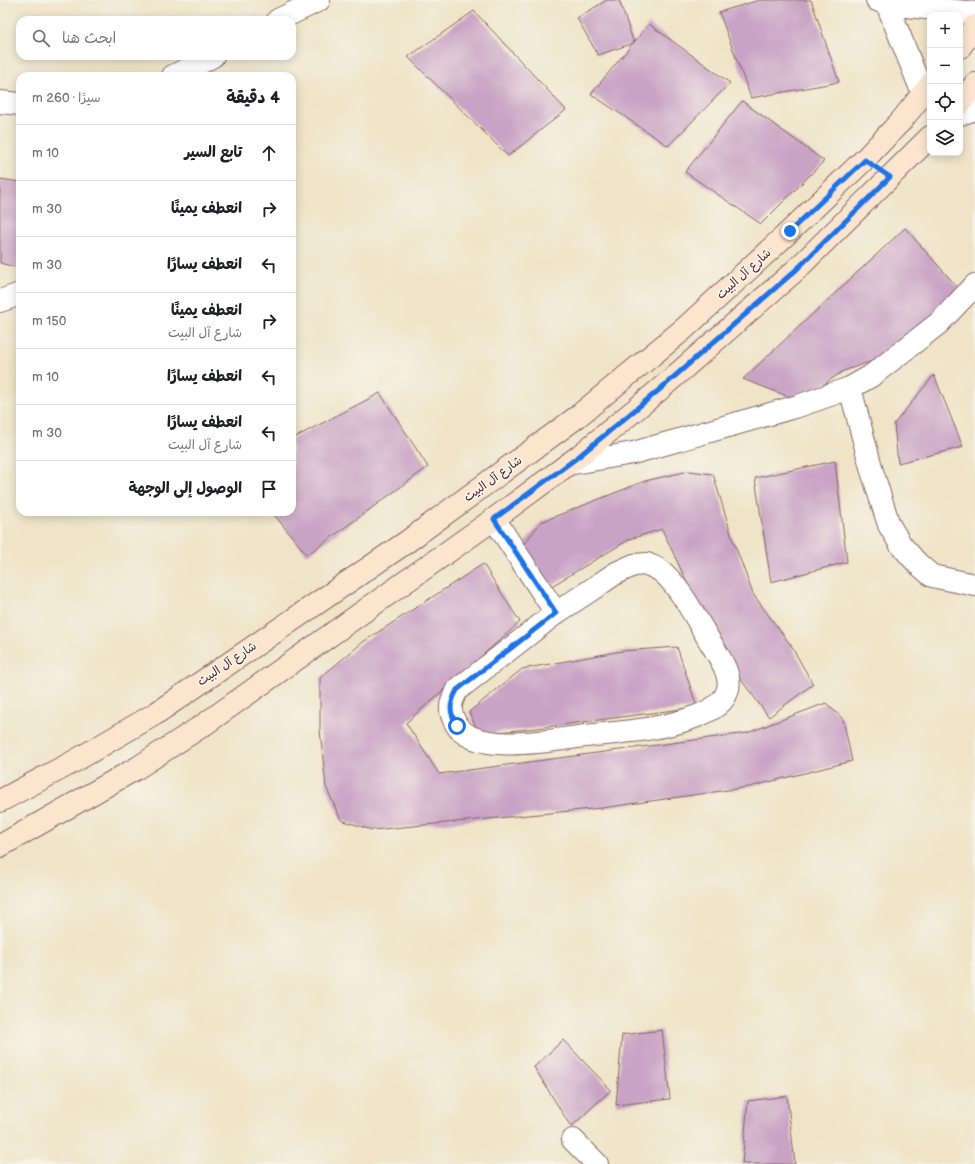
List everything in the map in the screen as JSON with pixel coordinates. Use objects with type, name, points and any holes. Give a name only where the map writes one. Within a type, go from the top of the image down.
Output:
[{"type":"street","points":[[286,16],[319,0]]},
{"type":"street","points":[[882,2],[975,13]]},
{"type":"street","points":[[882,2],[927,90]]},
{"type":"street","points":[[963,43],[975,26]]},
{"type":"street","points":[[181,72],[206,60]]},
{"type":"street","points":[[963,100],[975,84]]},
{"type":"street","name":"شارع آل البيت","points":[[0,801],[73,762],[155,714],[408,541],[577,417],[685,328],[790,231],[865,160],[901,122],[927,90]]},
{"type":"street","points":[[0,102],[16,104]]},
{"type":"street","points":[[963,113],[975,109]]},
{"type":"street","points":[[0,846],[137,768],[205,724],[494,519],[568,464],[659,390],[797,269],[927,140]]},
{"type":"street","points":[[865,160],[890,177]]},
{"type":"street","points":[[568,464],[633,453],[798,406],[850,388],[871,376],[940,323],[975,285]]},
{"type":"street","points":[[0,301],[16,295]]},
{"type":"street","points":[[850,388],[872,471],[889,525],[901,545],[932,576],[975,585]]},
{"type":"street","points":[[494,519],[556,613]]},
{"type":"street","points":[[647,564],[660,571],[676,588],[701,626],[725,668],[729,686],[727,694],[710,710],[697,716],[655,728],[520,744],[486,742],[468,736],[457,726],[451,715],[451,702],[457,690],[556,613],[616,573],[634,565],[647,564]]},
{"type":"street","points":[[573,1140],[597,1164]]},
{"type":"building","points":[[607,0],[619,0],[634,43],[598,55],[577,18]]},
{"type":"building","points":[[760,0],[811,0],[839,82],[751,98],[719,12]]},
{"type":"building","points":[[474,11],[566,110],[508,156],[408,57]]},
{"type":"building","points":[[649,24],[730,83],[668,146],[591,94]]},
{"type":"building","points":[[742,101],[824,161],[761,224],[685,172]]},
{"type":"building","points":[[0,179],[16,181],[16,266],[0,263]]},
{"type":"building","points":[[905,228],[959,289],[917,332],[887,356],[843,371],[800,401],[743,379]]},
{"type":"building","points":[[934,375],[963,447],[898,463],[894,424]]},
{"type":"building","points":[[380,393],[428,467],[307,555],[275,516],[296,516],[296,437]]},
{"type":"building","points":[[835,461],[847,562],[771,582],[755,478]]},
{"type":"building","points":[[689,471],[713,474],[733,540],[753,594],[790,644],[813,684],[769,717],[739,677],[698,606],[662,529],[630,539],[550,587],[520,549],[541,522],[645,481]]},
{"type":"building","points":[[483,564],[520,622],[406,723],[439,774],[747,733],[826,703],[843,719],[852,761],[749,787],[602,808],[372,830],[341,820],[326,787],[320,730],[320,678],[363,642]]},
{"type":"building","points":[[677,647],[697,707],[538,728],[479,734],[469,712],[522,669],[622,651]]},
{"type":"building","points":[[662,1030],[670,1099],[616,1105],[622,1035]]},
{"type":"building","points":[[563,1040],[611,1090],[571,1127],[534,1067]]},
{"type":"building","points":[[787,1096],[795,1164],[742,1164],[748,1101]]},
{"type":"route","points":[[457,726],[451,715],[451,702],[457,690],[556,613],[494,519],[578,457],[659,390],[797,269],[890,177],[865,160],[790,231]]}]
